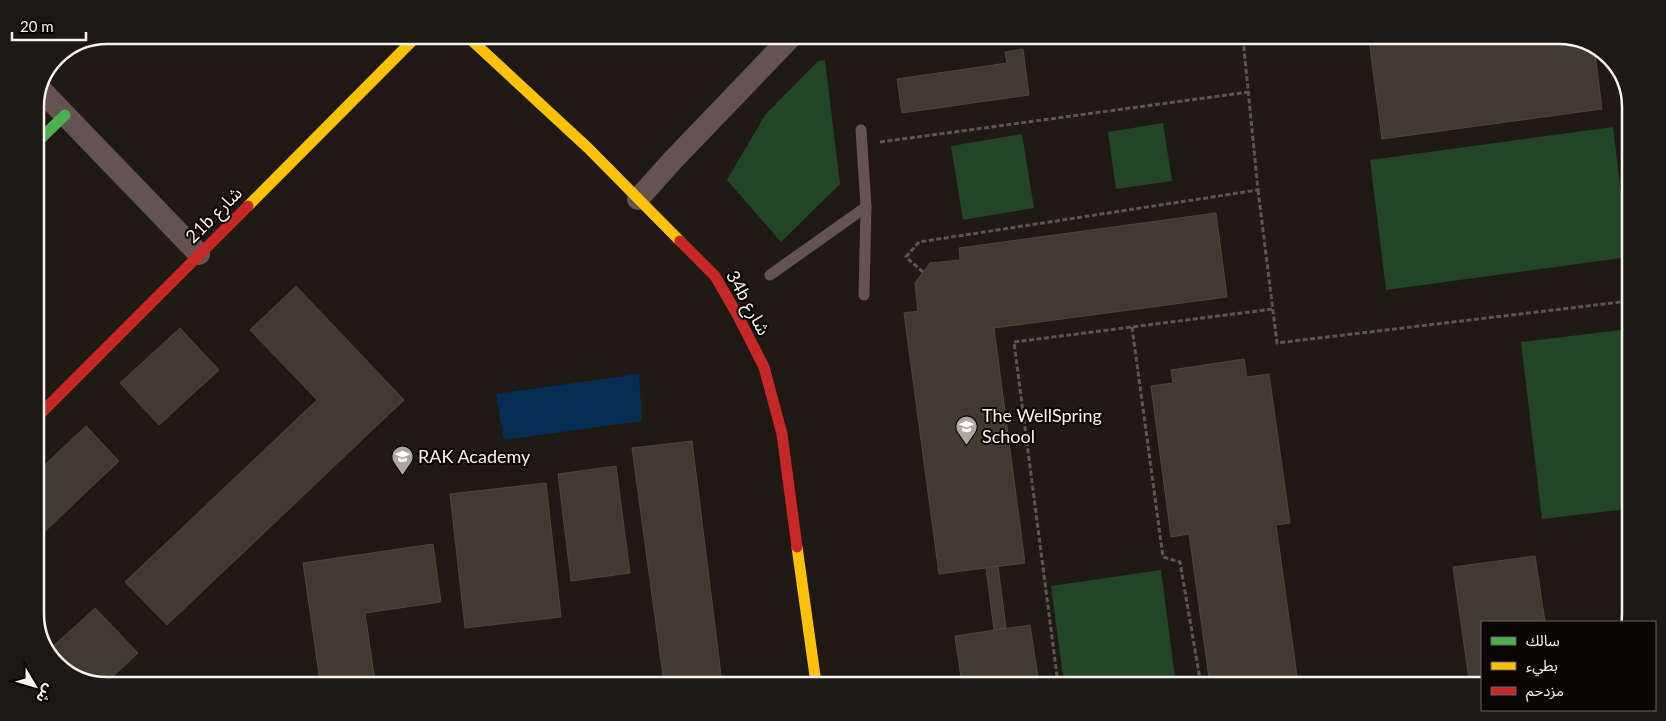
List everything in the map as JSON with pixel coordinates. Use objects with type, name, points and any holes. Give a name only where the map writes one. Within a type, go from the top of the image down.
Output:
[{"type":"street","name":"21b شارع","points":[[44,410],[409,44]]},
{"type":"street","name":"34b شارع","points":[[476,44],[588,148],[715,276],[738,316],[764,367],[782,434],[815,677]]},
{"type":"street","points":[[638,199],[785,44]]},
{"type":"street","points":[[45,94],[200,254]]},
{"type":"street","points":[[44,135],[65,114]]},
{"type":"lane","points":[[861,130],[866,206],[864,295]]},
{"type":"lane","points":[[770,275],[866,206]]},
{"type":"path","points":[[1244,44],[1258,190],[1277,344],[1622,302]]},
{"type":"path","points":[[862,145],[1249,92]]},
{"type":"path","points":[[923,272],[906,257],[919,242],[1258,190]]},
{"type":"path","points":[[1057,677],[1014,342],[1273,309]]},
{"type":"path","points":[[1132,327],[1163,557],[1180,562],[1199,677]]},
{"type":"green space","points":[[825,60],[840,184],[781,242],[727,180],[765,115],[818,61]]},
{"type":"green space","points":[[1163,123],[1172,181],[1116,189],[1108,132]]},
{"type":"green space","points":[[1613,127],[1622,200],[1622,258],[1386,290],[1370,160]]},
{"type":"green space","points":[[1022,134],[1034,208],[963,220],[951,146]]},
{"type":"green space","points":[[1622,330],[1622,510],[1542,519],[1521,342]]},
{"type":"green space","points":[[1161,570],[1175,677],[1063,677],[1051,586]]},
{"type":"water","points":[[639,374],[642,421],[504,440],[496,394]]},
{"type":"building","points":[[1370,44],[1559,44],[1571,45],[1591,52],[1595,56],[1602,109],[1382,139]]},
{"type":"building","points":[[1023,49],[1029,95],[902,113],[897,79],[1007,63],[1005,52]]},
{"type":"building","name":"The WellSpring School","points":[[1216,213],[1227,297],[994,328],[1025,563],[939,574],[904,313],[918,311],[915,283],[930,263],[960,260],[959,248]]},
{"type":"building","points":[[296,286],[404,400],[167,625],[125,582],[317,400],[250,330]]},
{"type":"building","points":[[180,328],[219,370],[159,425],[120,383]]},
{"type":"building","points":[[1244,359],[1247,377],[1269,374],[1290,523],[1276,525],[1297,677],[1209,677],[1189,534],[1171,537],[1151,386],[1173,383],[1171,370]]},
{"type":"building","points":[[86,426],[119,461],[44,532],[44,466]]},
{"type":"building","points":[[692,441],[721,677],[663,677],[632,448]]},
{"type":"building","points":[[616,466],[630,573],[571,581],[558,474]]},
{"type":"building","points":[[546,483],[561,617],[465,628],[450,494]]},
{"type":"building","points":[[433,544],[441,602],[365,613],[374,677],[319,677],[303,563]]},
{"type":"building","points":[[1535,556],[1545,621],[1481,621],[1481,677],[1469,677],[1453,567]]},
{"type":"building","points":[[998,566],[1006,628],[994,630],[986,568]]},
{"type":"building","points":[[95,608],[138,653],[112,677],[107,677],[95,676],[75,669],[62,659],[53,646]]},
{"type":"building","points":[[1030,625],[1038,677],[961,677],[955,636]]},
{"type":"traffic: fast","points":[[44,135],[65,115]]},
{"type":"traffic: slow","points":[[248,206],[409,44]]},
{"type":"traffic: slow","points":[[476,44],[588,148],[680,241]]},
{"type":"traffic: slow","points":[[797,547],[815,677]]},
{"type":"traffic: jam","points":[[44,410],[248,206]]},
{"type":"traffic: jam","points":[[680,241],[715,276],[764,367],[782,434],[797,547]]},
{"type":"place","name":"The WellSpring School","points":[[966,445]]},
{"type":"place","name":"RAK Academy","points":[[402,476]]}]
